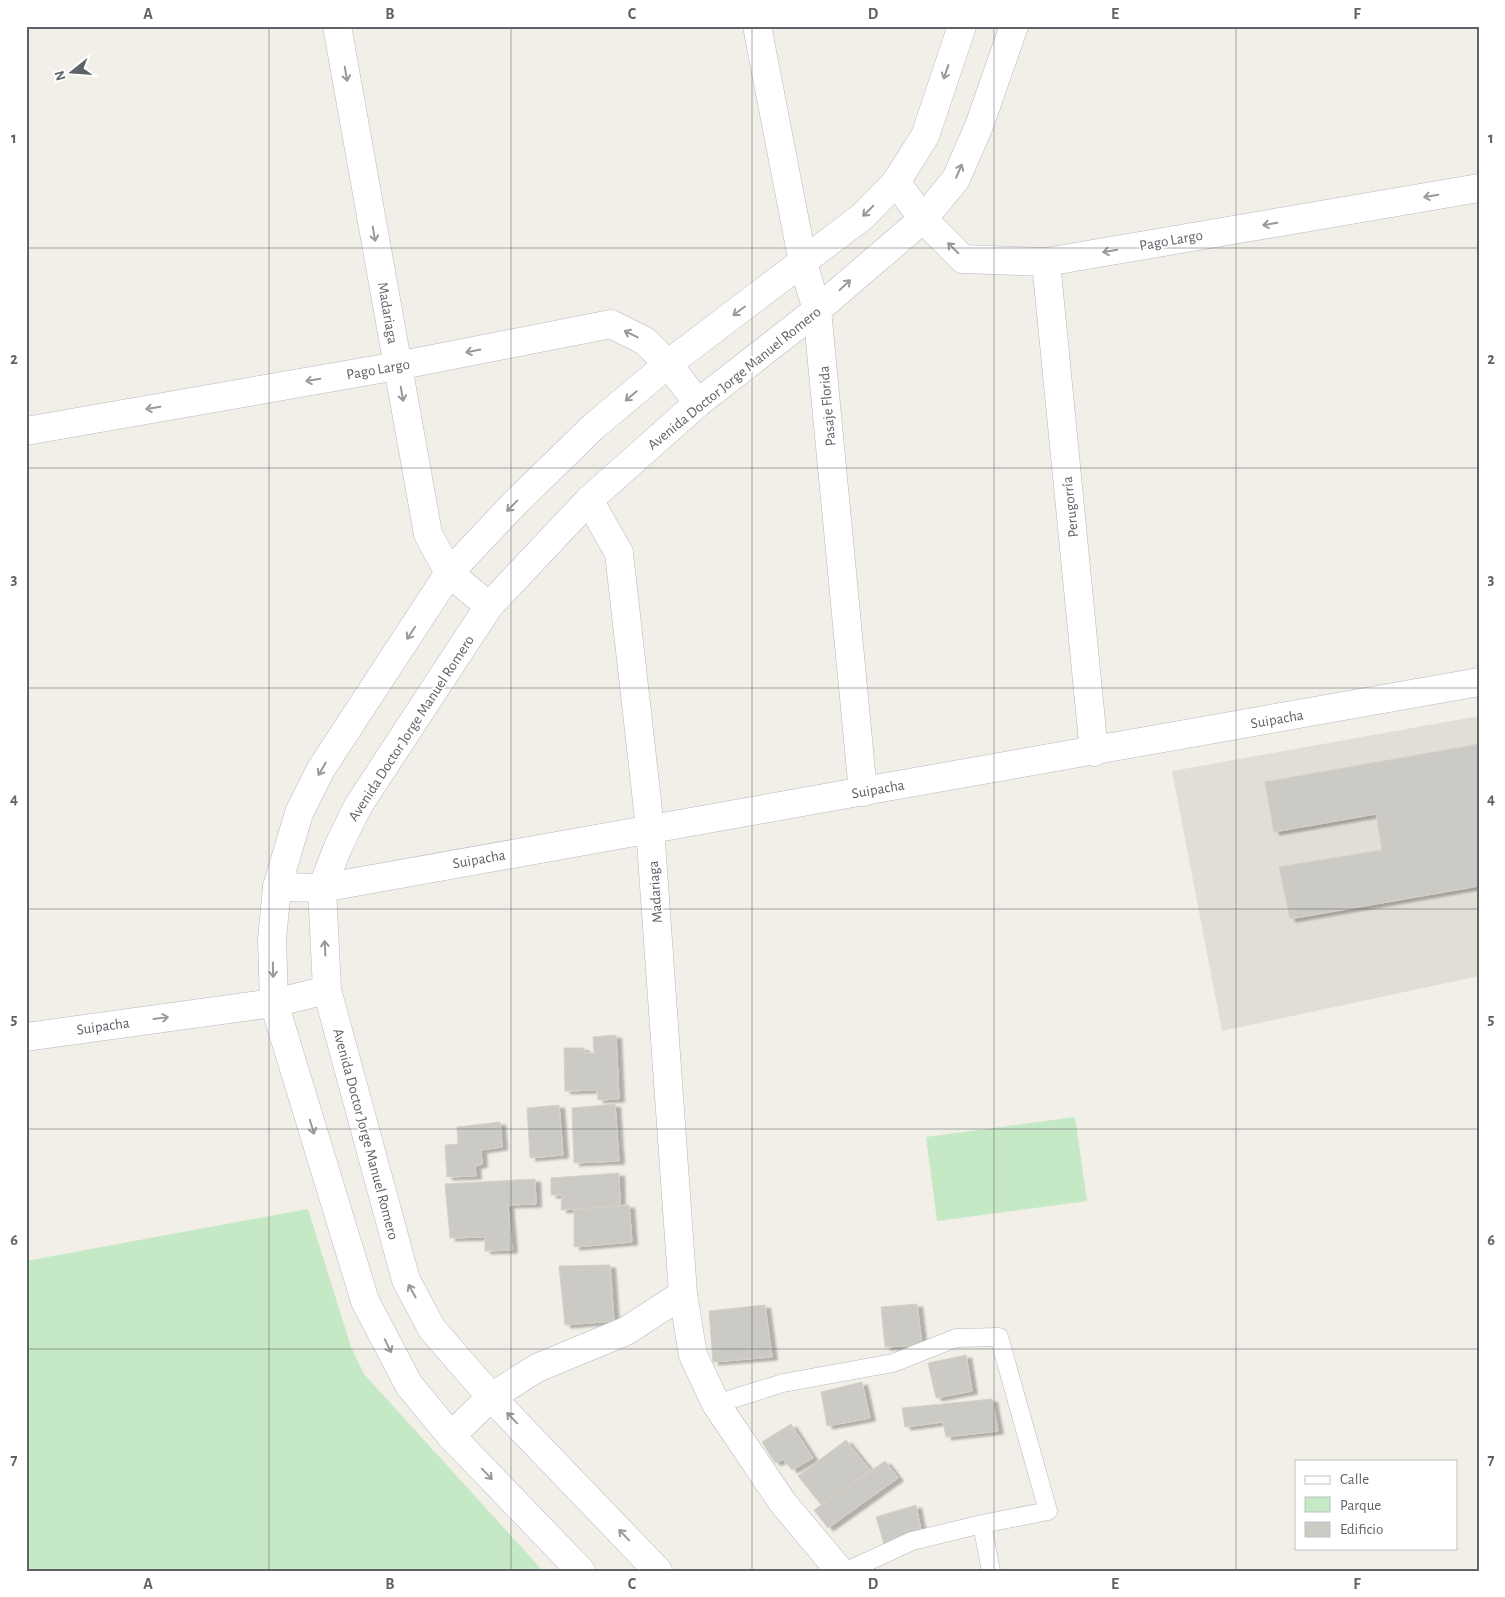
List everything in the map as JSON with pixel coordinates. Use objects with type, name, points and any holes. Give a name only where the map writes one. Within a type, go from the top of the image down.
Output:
[{"type":"street","name":"Madariaga","points":[[338,26],[428,534],[449,574],[489,606]]},
{"type":"street","name":"Pasaje Florida","points":[[757,26],[802,263],[818,310],[863,792]]},
{"type":"street","points":[[581,1571],[451,1436],[409,1384],[365,1301],[274,1003],[272,939],[277,887],[299,813],[321,769],[449,574],[513,505],[593,427],[668,364],[863,216],[896,182],[925,136],[962,26]]},
{"type":"street","name":"Avenida Doctor Jorge Manuel Romero","points":[[658,1571],[491,1397],[432,1329],[406,1280],[327,990],[322,888],[338,847],[358,806],[489,606],[589,500],[698,403],[818,310],[923,219],[956,179],[979,126],[1014,26]]},
{"type":"street","name":"Pago Largo","points":[[896,182],[923,219],[963,258],[1046,262],[1479,188]]},
{"type":"street","name":"Perugorría","points":[[1046,262],[1094,752]]},
{"type":"street","name":"Pago Largo","points":[[26,431],[397,366],[611,324],[645,341],[668,364],[698,403]]},
{"type":"street","name":"Madariaga","points":[[589,500],[620,553],[650,828],[683,1294],[694,1355],[716,1404],[783,1503],[840,1571]]},
{"type":"street","name":"Suipacha","points":[[277,887],[322,888],[650,828],[1094,752],[1479,682]]},
{"type":"street","name":"Suipacha","points":[[26,1037],[274,1003],[327,990]]},
{"type":"street","points":[[451,1436],[491,1397],[537,1368],[626,1331],[683,1294]]},
{"type":"lane","points":[[716,1404],[784,1383],[893,1363],[956,1338],[999,1337],[1048,1511],[982,1524],[912,1541],[847,1571]]},
{"type":"lane","points":[[982,1524],[991,1571]]},
{"type":"shaded area","points":[[1479,716],[1479,976],[1222,1031],[1172,771]]},
{"type":"green space","points":[[1075,1117],[1087,1201],[937,1221],[926,1137]]},
{"type":"green space","points":[[308,1209],[351,1347],[364,1374],[543,1571],[26,1571],[26,1261]]},
{"type":"building","points":[[1479,744],[1479,886],[1290,919],[1279,867],[1382,850],[1376,814],[1274,832],[1265,782]]},
{"type":"building","points":[[616,1035],[619,1099],[598,1100],[597,1090],[565,1091],[564,1048],[584,1048],[584,1053],[594,1053],[593,1037]]},
{"type":"building","points":[[615,1104],[619,1161],[574,1163],[572,1108]]},
{"type":"building","points":[[559,1105],[563,1155],[530,1158],[527,1108]]},
{"type":"building","points":[[500,1122],[502,1147],[481,1150],[482,1164],[475,1166],[476,1176],[447,1177],[445,1145],[458,1144],[457,1127]]},
{"type":"building","points":[[619,1173],[620,1206],[561,1210],[562,1195],[551,1195],[551,1178]]},
{"type":"building","points":[[535,1179],[536,1204],[508,1205],[512,1250],[485,1251],[485,1237],[450,1238],[445,1184]]},
{"type":"building","points":[[629,1205],[632,1242],[574,1247],[574,1209]]},
{"type":"building","points":[[610,1265],[614,1321],[565,1325],[559,1266]]},
{"type":"building","points":[[917,1304],[922,1345],[885,1347],[881,1307]]},
{"type":"building","points":[[765,1305],[772,1357],[713,1362],[709,1311]]},
{"type":"building","points":[[966,1355],[972,1391],[936,1398],[928,1363]]},
{"type":"building","points":[[862,1382],[870,1418],[827,1426],[821,1392]]},
{"type":"building","points":[[992,1399],[998,1431],[946,1437],[943,1422],[905,1427],[902,1408]]},
{"type":"building","points":[[791,1424],[813,1458],[792,1470],[783,1459],[775,1463],[762,1442]]},
{"type":"building","points":[[846,1440],[870,1470],[822,1506],[798,1476]]},
{"type":"building","points":[[885,1461],[898,1478],[828,1528],[814,1510]]},
{"type":"building","points":[[916,1505],[922,1535],[885,1547],[876,1517]]}]
